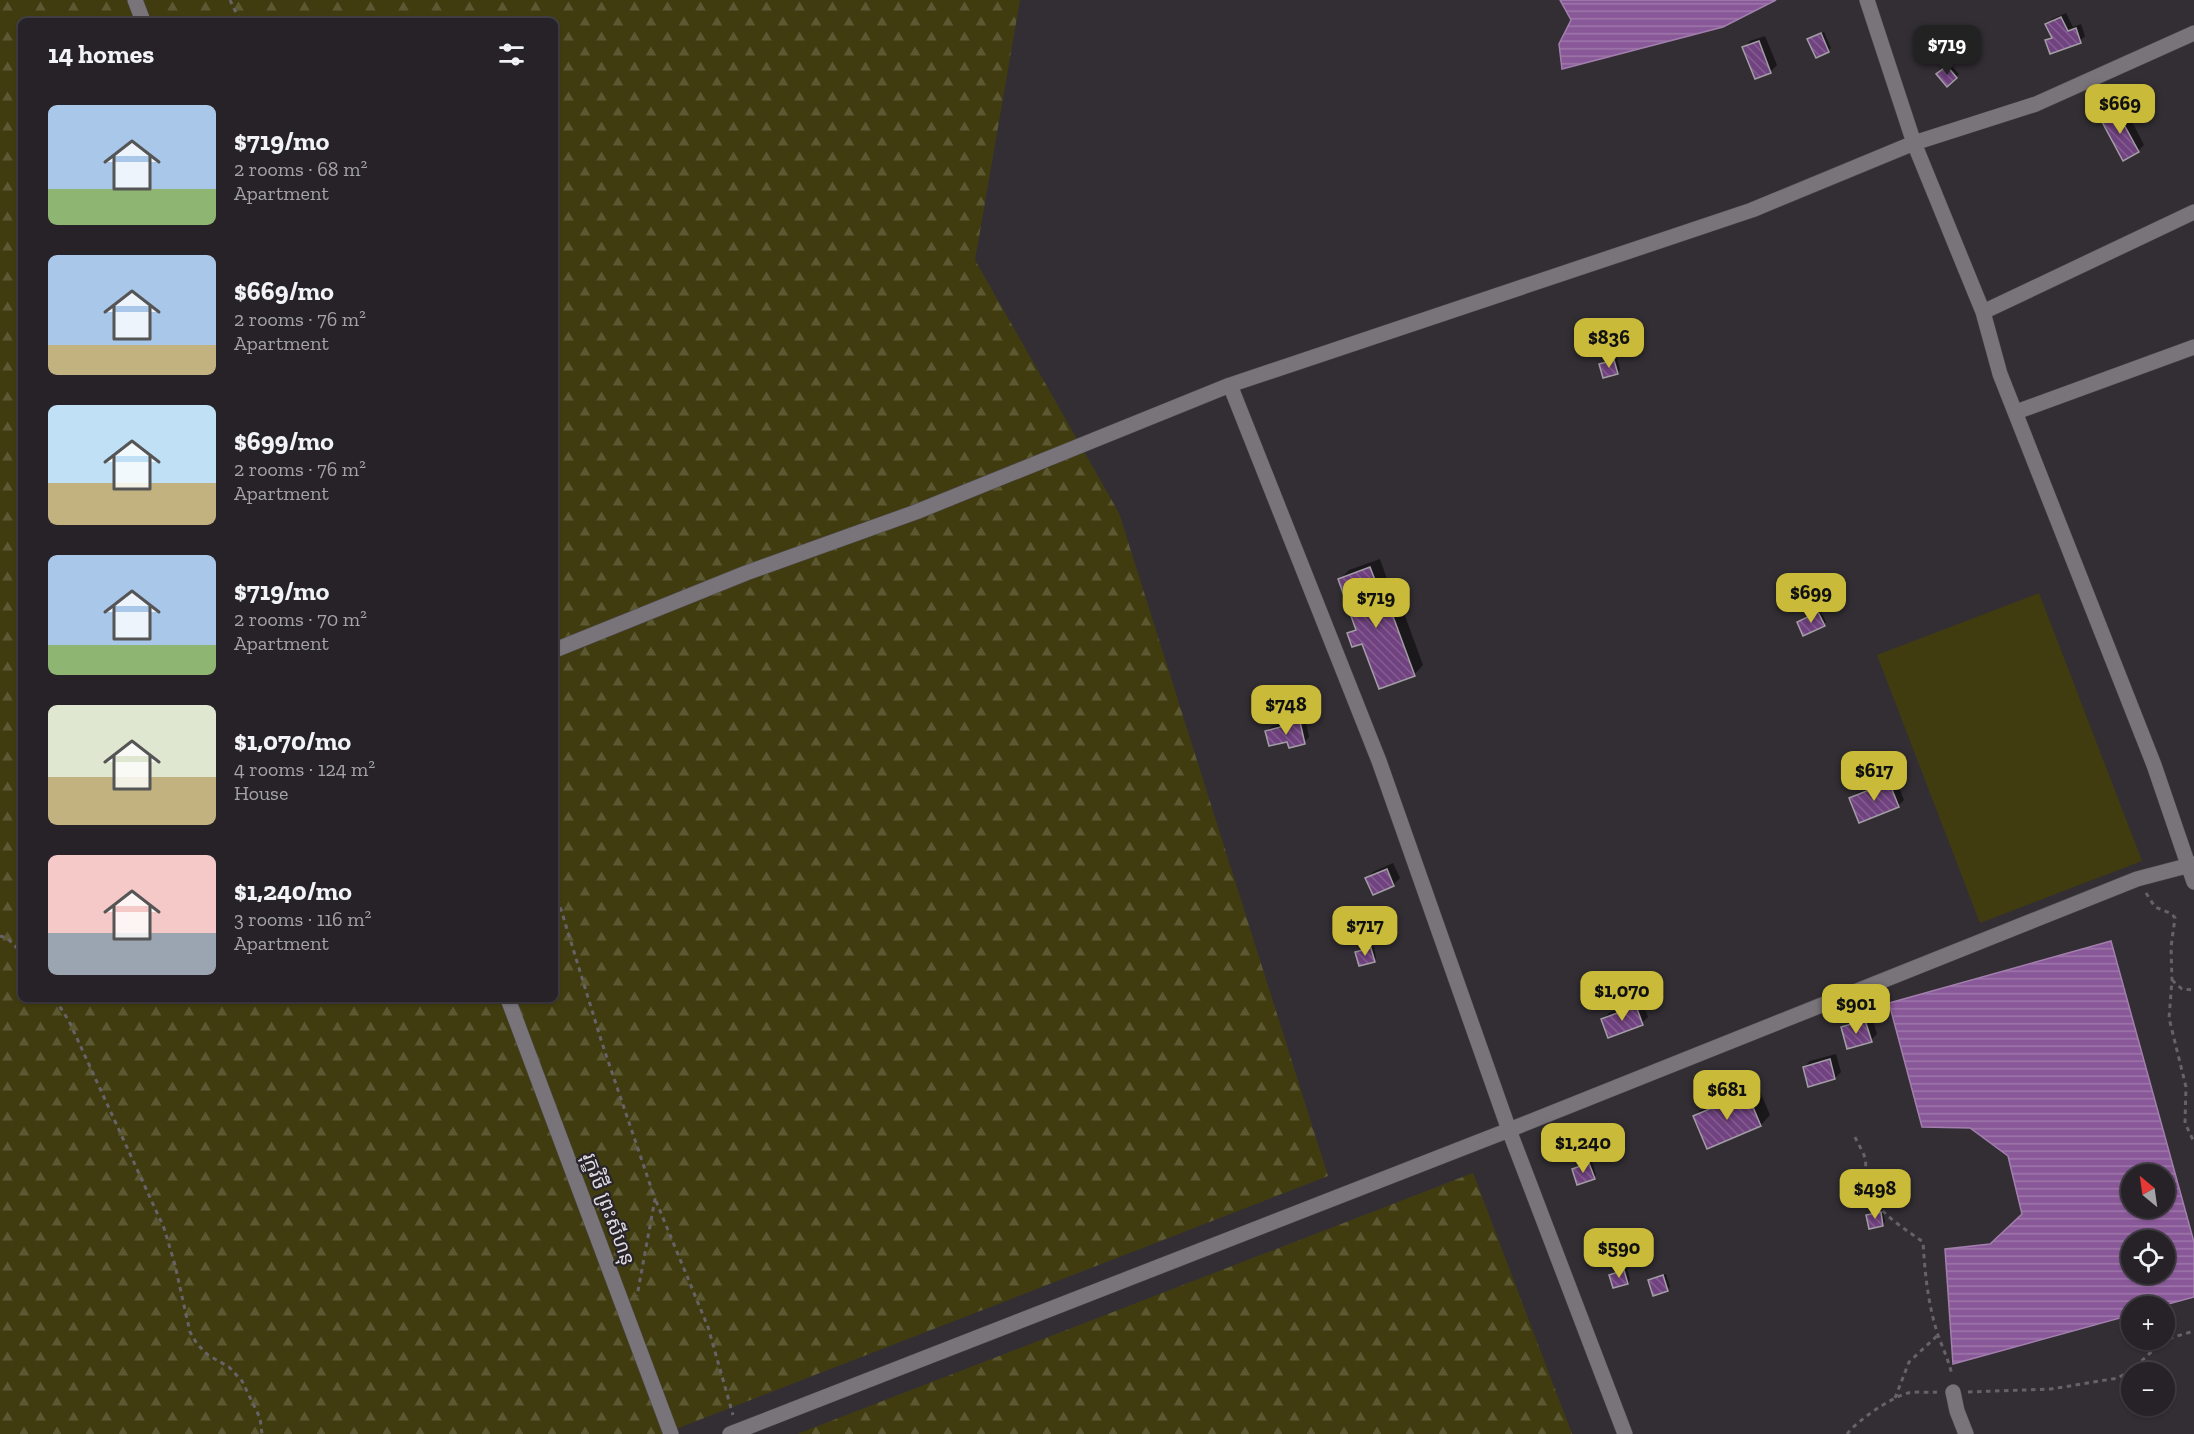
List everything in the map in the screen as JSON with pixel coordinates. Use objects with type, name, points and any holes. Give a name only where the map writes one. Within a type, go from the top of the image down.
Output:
[{"type":"street","points":[[135,0],[142,18]]},
{"type":"street","points":[[1866,0],[1914,143],[1983,312],[2000,374],[2154,765],[2191,866],[2194,882]]},
{"type":"street","points":[[558,649],[746,573],[926,508],[1230,385],[1752,210],[1914,143],[2036,104],[2194,33]]},
{"type":"street","points":[[1983,312],[2194,212]]},
{"type":"street","points":[[2016,412],[2194,347]]},
{"type":"street","points":[[1230,385],[1379,761],[1509,1130],[1625,1434]]},
{"type":"street","points":[[734,1432],[1509,1130],[2137,879],[2191,866]]},
{"type":"street","name":"រុក្ខវិថី ព្រះសីហនុ","points":[[509,1002],[671,1434]]},
{"type":"street","points":[[1953,1392],[1966,1434]]},
{"type":"path","points":[[230,0],[239,18]]},
{"type":"path","points":[[2137,879],[2155,907],[2172,914],[2175,918],[2171,947],[2172,980],[2169,1018],[2186,1087],[2185,1123],[2194,1142]]},
{"type":"path","points":[[558,900],[602,1043],[655,1199],[708,1327],[734,1432]]},
{"type":"path","points":[[0,936],[7,938],[18,949]]},
{"type":"path","points":[[2172,980],[2179,987],[2194,990]]},
{"type":"path","points":[[58,1002],[69,1021],[164,1228],[190,1332],[196,1344],[208,1355],[229,1367],[242,1381],[261,1418],[262,1434]]},
{"type":"path","points":[[1856,1137],[1865,1160],[1867,1187],[1874,1200],[1888,1215],[1923,1242],[1925,1284],[1938,1335],[1949,1359],[1953,1392]]},
{"type":"path","points":[[631,1327],[655,1199]]},
{"type":"path","points":[[1847,1434],[1894,1399],[1914,1392],[2050,1389],[2118,1378],[2134,1368],[2164,1340],[2194,1331]]},
{"type":"path","points":[[1894,1399],[1909,1362],[1938,1335]]},
{"type":"green space","points":[[0,0],[1020,0],[975,260],[1119,513],[1328,1176],[663,1434],[0,1434]]},
{"type":"green space","points":[[2039,593],[2142,861],[1980,923],[1877,655]]},
{"type":"green space","points":[[1473,1173],[1572,1434],[797,1434]]},
{"type":"shaded area","points":[[1560,0],[1776,0],[1723,27],[1562,69],[1559,44],[1571,20]]},
{"type":"shaded area","points":[[2111,941],[2172,1164],[2121,1164],[2121,1218],[2175,1218],[2175,1173],[2194,1242],[2194,1297],[2175,1302],[2175,1296],[2121,1296],[2121,1318],[1953,1364],[1945,1249],[1990,1244],[2022,1214],[2008,1156],[1970,1128],[1922,1127],[1889,1003]]},
{"type":"building","points":[[2061,17],[2068,31],[2076,28],[2081,43],[2050,54],[2045,40],[2052,38],[2045,24]]},
{"type":"building","points":[[1821,33],[1829,52],[1816,58],[1807,39]]},
{"type":"building","points":[[1759,41],[1771,73],[1755,79],[1742,47]]},
{"type":"building","points":[[1947,66],[1957,78],[1947,87],[1936,74]]},
{"type":"building","points":[[2116,110],[2139,152],[2123,161],[2100,118]]},
{"type":"building","points":[[1614,360],[1618,374],[1603,378],[1599,364]]},
{"type":"building","points":[[1370,567],[1380,593],[1384,592],[1415,676],[1379,689],[1362,644],[1352,647],[1347,633],[1356,630],[1338,579]]},
{"type":"building","points":[[1818,612],[1825,626],[1803,636],[1797,622]]},
{"type":"building","points":[[1300,722],[1305,744],[1289,748],[1287,742],[1269,746],[1265,731]]},
{"type":"building","points":[[1889,782],[1899,807],[1859,823],[1849,798]]},
{"type":"building","points":[[1387,869],[1394,886],[1373,895],[1365,878]]},
{"type":"building","points":[[1371,948],[1375,962],[1359,966],[1355,952]]},
{"type":"building","points":[[1636,1006],[1643,1025],[1608,1038],[1601,1019]]},
{"type":"building","points":[[1865,1020],[1872,1042],[1847,1049],[1841,1027]]},
{"type":"building","points":[[1830,1059],[1835,1079],[1808,1087],[1803,1067]]},
{"type":"building","points":[[1747,1093],[1761,1126],[1707,1149],[1693,1116]]},
{"type":"building","points":[[1589,1163],[1595,1179],[1577,1185],[1572,1169]]},
{"type":"building","points":[[1881,1212],[1883,1226],[1869,1229],[1866,1215]]},
{"type":"building","points":[[1624,1270],[1628,1284],[1613,1288],[1609,1275]]},
{"type":"building","points":[[1663,1275],[1668,1291],[1653,1296],[1648,1280]]}]
